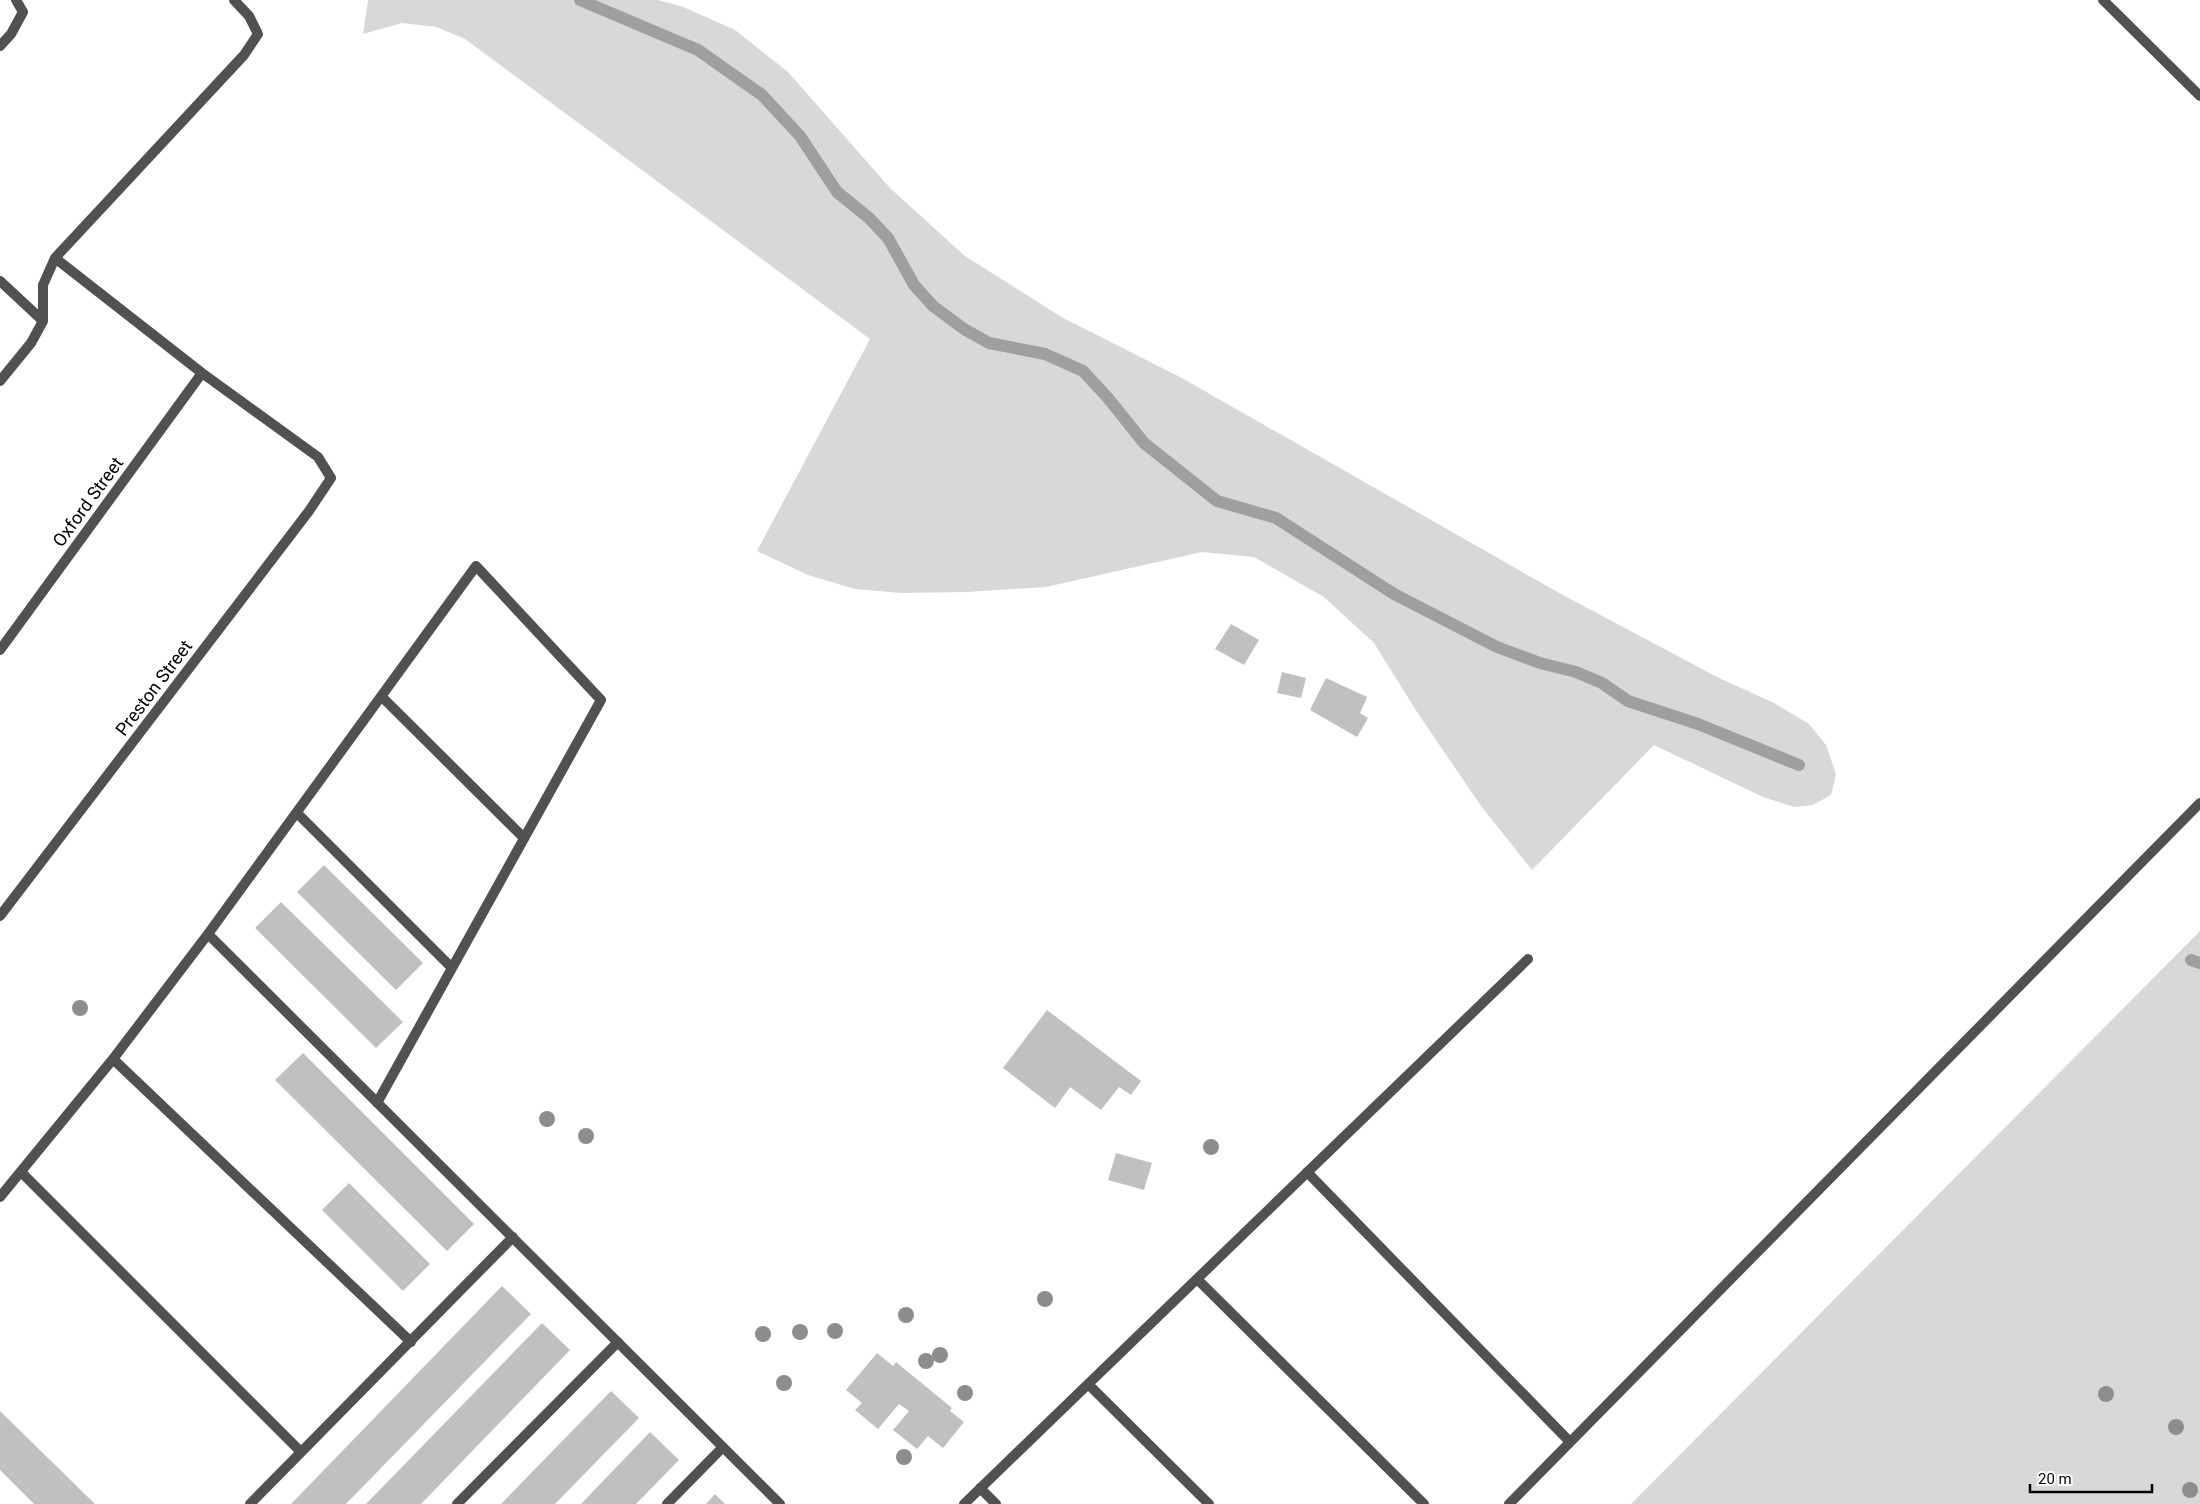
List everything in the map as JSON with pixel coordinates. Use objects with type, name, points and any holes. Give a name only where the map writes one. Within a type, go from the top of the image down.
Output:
[{"type":"street","points":[[0,46],[11,34],[22,12],[16,0]]},
{"type":"street","points":[[0,381],[31,343],[43,321],[43,285],[54,258],[244,55],[258,34],[250,16],[234,0]]},
{"type":"street","points":[[2103,0],[2200,96]]},
{"type":"street","points":[[54,258],[202,374]]},
{"type":"street","points":[[0,281],[43,321]]},
{"type":"street","name":"Preston Street","points":[[0,916],[309,511],[331,478],[318,457],[202,374]]},
{"type":"street","name":"Oxford Street","points":[[0,650],[202,374]]},
{"type":"street","points":[[0,1197],[113,1059],[208,934],[476,566],[601,700],[378,1103]]},
{"type":"street","points":[[382,697],[524,838]]},
{"type":"street","points":[[1509,1504],[2200,803]]},
{"type":"street","points":[[297,813],[452,968]]},
{"type":"street","points":[[208,934],[780,1504]]},
{"type":"street","points":[[964,1504],[1528,959]]},
{"type":"street","points":[[113,1059],[411,1342]]},
{"type":"street","points":[[21,1172],[301,1452]]},
{"type":"street","points":[[1307,1172],[1570,1442]]},
{"type":"street","points":[[250,1504],[513,1237]]},
{"type":"street","points":[[1197,1279],[1424,1504]]},
{"type":"street","points":[[457,1504],[618,1342]]},
{"type":"street","points":[[1088,1384],[1209,1504]]},
{"type":"street","points":[[667,1504],[723,1447]]},
{"type":"street","points":[[980,1488],[996,1504]]},
{"type":"shaded area","points":[[368,0],[658,0],[681,6],[735,30],[788,72],[890,188],[965,256],[1063,318],[1180,377],[1561,594],[1717,677],[1774,703],[1809,724],[1826,745],[1836,774],[1831,795],[1813,805],[1794,807],[1763,797],[1654,745],[1532,870],[1481,806],[1417,712],[1374,643],[1324,597],[1254,557],[1202,552],[1046,587],[967,592],[901,593],[855,589],[808,575],[757,551],[870,339],[465,39],[436,27],[402,23],[363,34]]},
{"type":"shaded area","points":[[2200,931],[2200,1504],[1631,1504]]},
{"type":"building","points":[[1231,624],[1259,640],[1244,665],[1215,649]]},
{"type":"building","points":[[1282,672],[1306,678],[1301,698],[1277,693]]},
{"type":"building","points":[[1326,678],[1367,697],[1360,713],[1368,718],[1357,737],[1310,710]]},
{"type":"building","points":[[324,865],[423,963],[396,990],[297,892]]},
{"type":"building","points":[[281,902],[403,1022],[376,1048],[255,928]]},
{"type":"building","points":[[1047,1010],[1141,1081],[1131,1095],[1119,1087],[1101,1110],[1070,1087],[1055,1108],[1003,1068]]},
{"type":"building","points":[[303,1053],[474,1224],[447,1251],[275,1080]]},
{"type":"building","points":[[1116,1153],[1152,1163],[1144,1190],[1108,1180]]},
{"type":"building","points":[[349,1183],[430,1264],[403,1291],[322,1210]]},
{"type":"building","points":[[502,1286],[531,1314],[346,1504],[291,1504]]},
{"type":"building","points":[[542,1323],[570,1350],[421,1504],[366,1504]]},
{"type":"building","points":[[877,1353],[893,1366],[896,1362],[952,1408],[950,1411],[964,1422],[943,1448],[928,1436],[917,1449],[893,1430],[909,1411],[899,1404],[878,1429],[855,1410],[862,1403],[846,1390]]},
{"type":"building","points":[[611,1391],[639,1418],[555,1504],[501,1504]]},
{"type":"building","points":[[0,1411],[95,1504],[34,1504],[0,1470]]},
{"type":"building","points":[[650,1432],[679,1460],[636,1504],[581,1504]]},
{"type":"building","points":[[715,1494],[725,1504],[706,1504]]},
{"type":"waterway","points":[[580,0],[698,50],[762,95],[800,136],[837,192],[869,218],[888,238],[914,285],[933,306],[964,329],[989,343],[1045,354],[1083,371],[1108,398],[1144,443],[1217,501],[1276,518],[1394,594],[1497,647],[1540,663],[1576,672],[1602,683],[1628,701],[1698,724],[1799,765]]},
{"type":"waterway","points":[[2191,960],[2200,963]]}]
